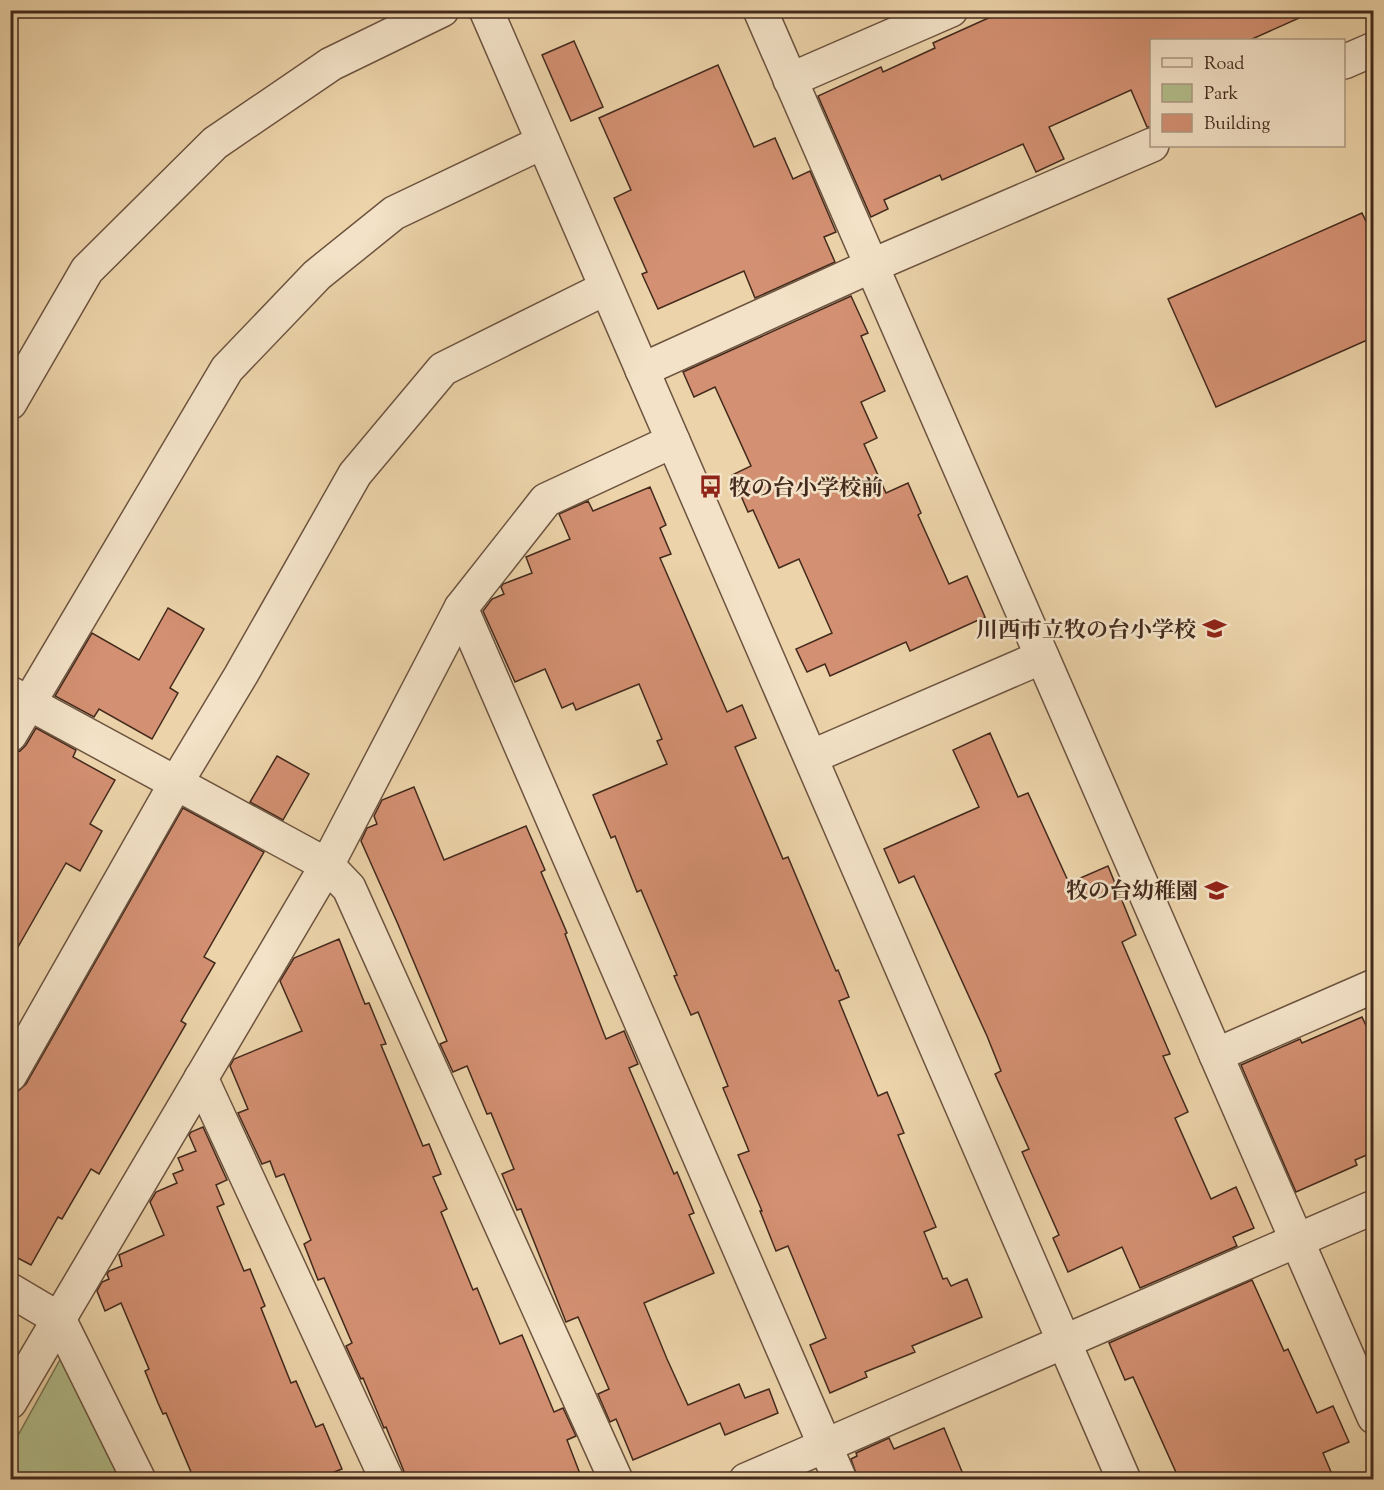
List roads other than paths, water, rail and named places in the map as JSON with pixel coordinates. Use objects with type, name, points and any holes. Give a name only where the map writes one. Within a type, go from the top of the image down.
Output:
[{"type":"street","points":[[10,403],[87,270],[215,143],[331,64],[442,10]]},
{"type":"street","points":[[486,10],[1124,1479]]},
{"type":"street","points":[[760,10],[1374,1417]]},
{"type":"street","points":[[790,80],[951,10]]},
{"type":"street","points":[[1345,62],[1374,49]]},
{"type":"street","points":[[10,735],[20,698],[227,369],[318,275],[394,213],[543,142]]},
{"type":"street","points":[[642,370],[871,266],[1150,146]]},
{"type":"street","points":[[10,1075],[355,474],[442,369],[606,288]]},
{"type":"street","points":[[10,1402],[327,865],[461,608],[546,500],[673,441]]},
{"type":"street","points":[[461,608],[840,1479]]},
{"type":"street","points":[[811,758],[1042,657]]},
{"type":"street","points":[[20,698],[327,865],[349,888],[616,1479]]},
{"type":"street","points":[[1216,1055],[1374,986]]},
{"type":"street","points":[[201,1078],[387,1479]]},
{"type":"street","points":[[746,1479],[1374,1207]]},
{"type":"street","points":[[10,1290],[59,1319],[139,1479]]},
{"type":"place","name":"牧の台小学校前","points":[[711,487]]},
{"type":"place","name":"川西市立牧の台小学校","points":[[1214,629]]},
{"type":"place","name":"牧の台幼稚園","points":[[1216,890]]}]
